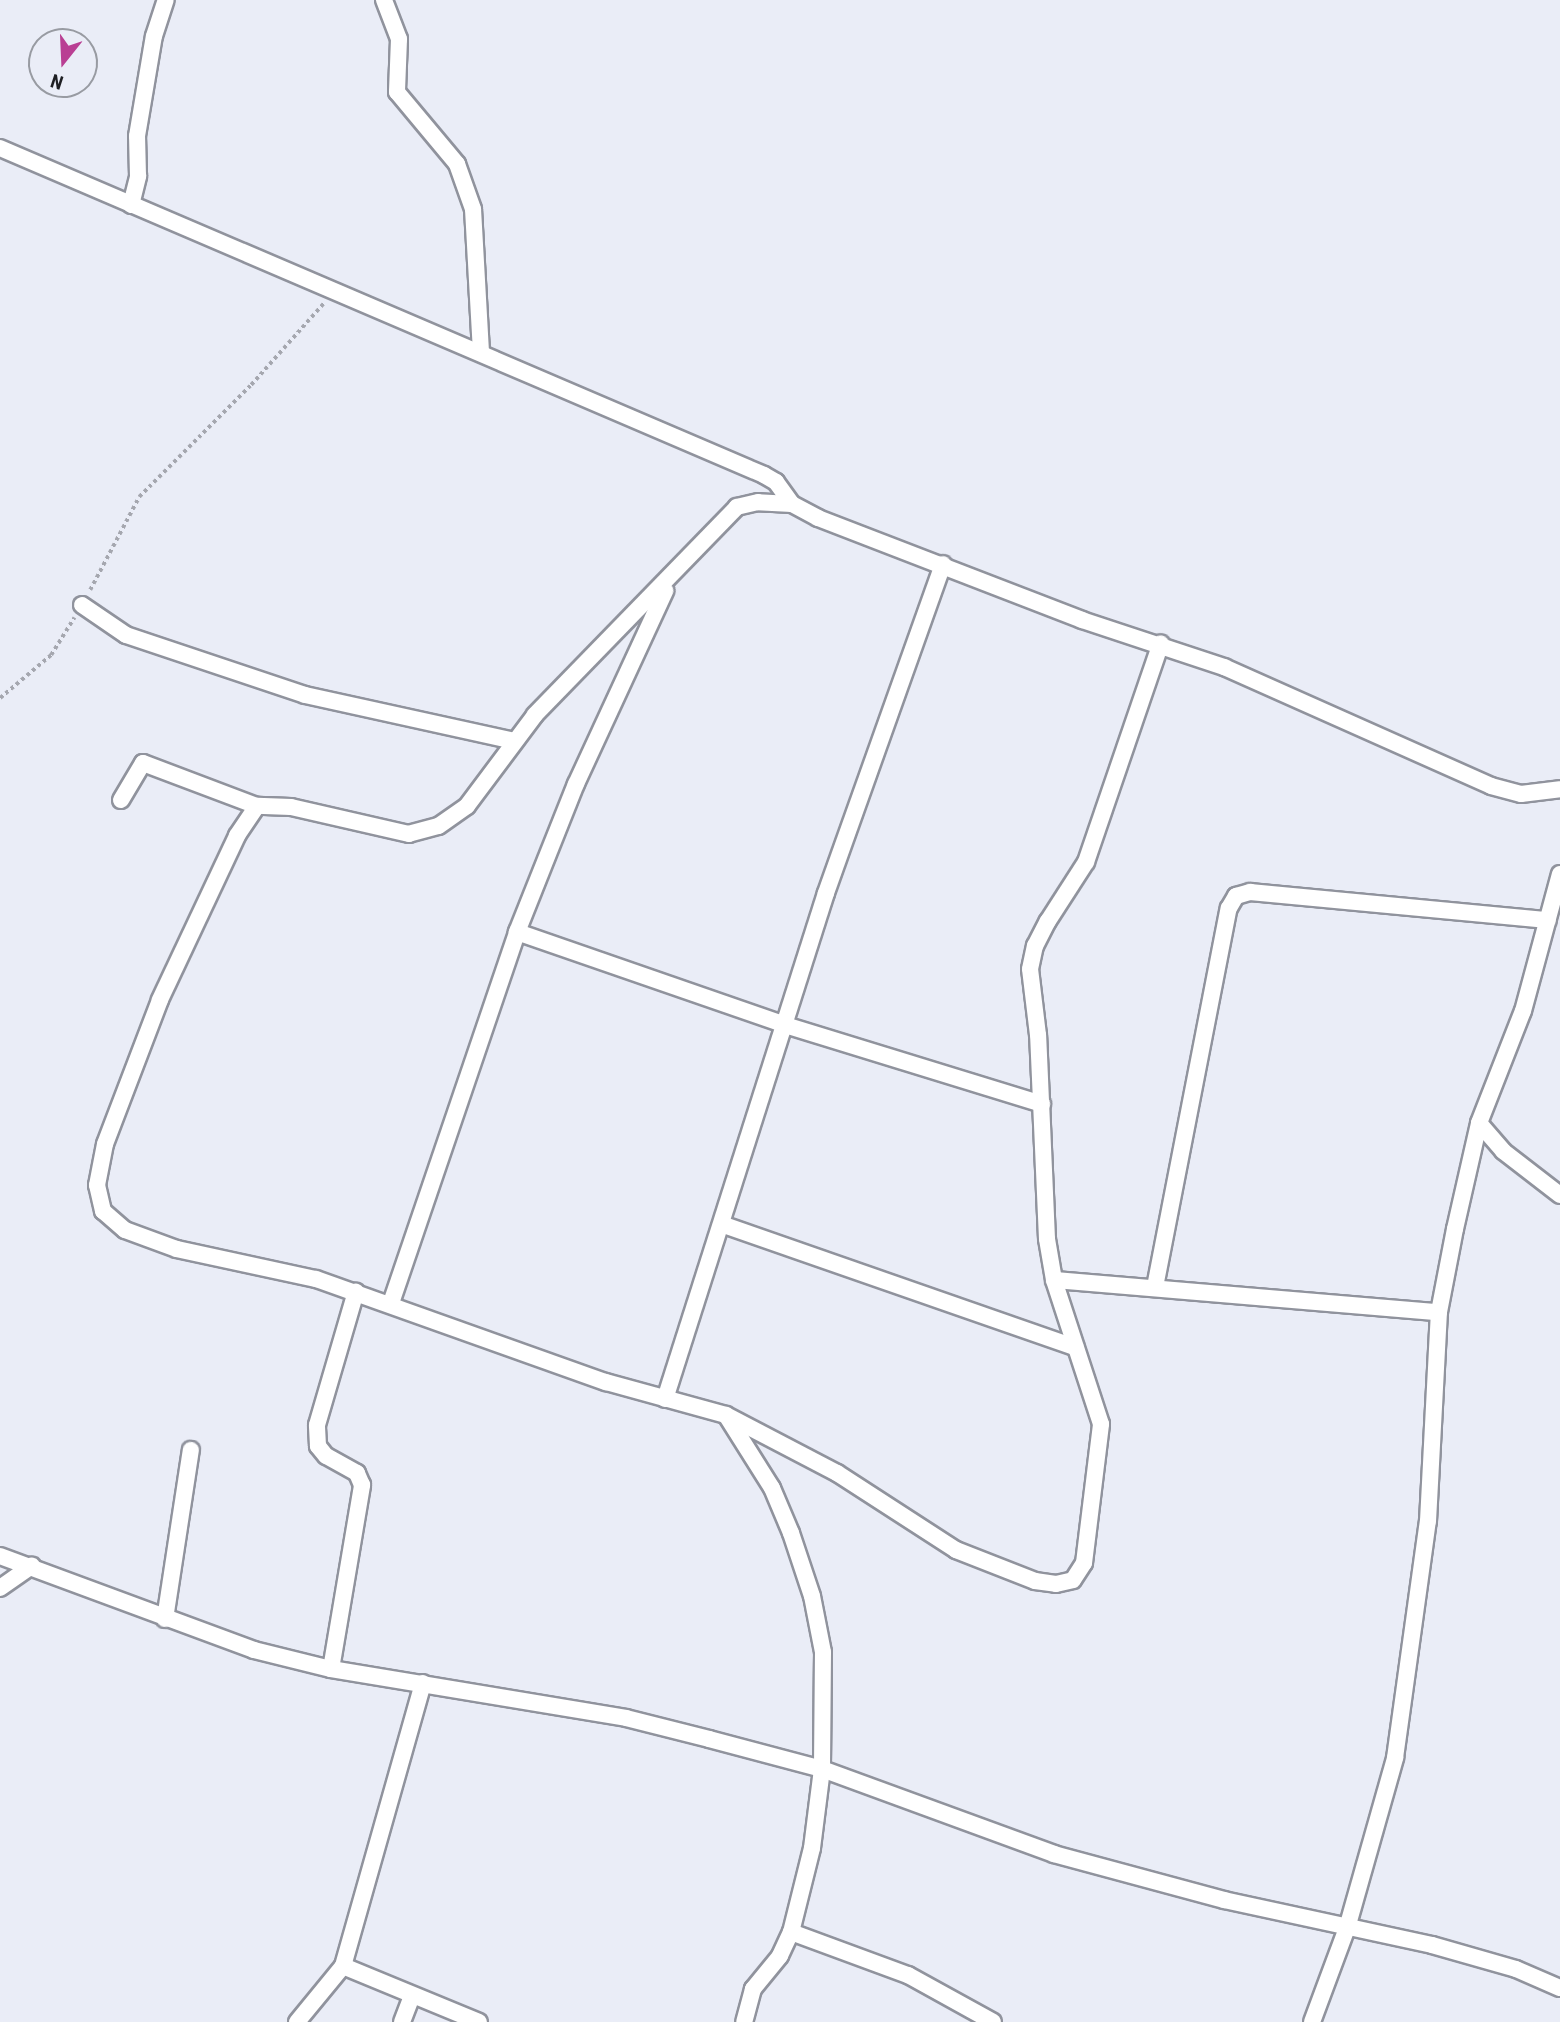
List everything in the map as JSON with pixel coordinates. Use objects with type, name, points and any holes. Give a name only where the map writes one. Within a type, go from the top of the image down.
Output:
[{"type":"street","points":[[131,205],[138,176],[137,136],[154,36],[166,0]]},
{"type":"street","points":[[384,0],[399,39],[397,92],[457,164],[473,209],[481,353]]},
{"type":"street","points":[[0,148],[764,475],[776,482],[792,504]]},
{"type":"street","points":[[121,800],[144,763],[257,806],[291,807],[409,834],[439,826],[467,806],[514,741],[737,507],[758,502],[792,504],[1082,620],[1161,643],[1491,786],[1521,794],[1560,789]]},
{"type":"street","points":[[665,1399],[724,1225],[864,779],[943,564]]},
{"type":"street","points":[[391,1304],[517,932],[576,784],[668,582]]},
{"type":"street","points":[[82,605],[126,635],[305,695],[514,741]]},
{"type":"street","points":[[257,806],[237,836],[160,1000],[105,1144],[97,1185],[103,1211],[125,1230],[177,1248],[356,1292],[606,1382],[726,1415],[837,1473],[956,1550],[993,1567],[1056,1584],[1073,1580],[1084,1563],[1089,1497],[1098,1463],[1101,1424],[1054,1280],[1043,1186],[1042,1104],[1031,996],[1035,946],[1086,862],[1161,643]]},
{"type":"street","points":[[1312,2022],[1347,1928],[1389,1782],[1406,1693],[1428,1521],[1439,1312],[1479,1122],[1522,1011],[1560,874]]},
{"type":"street","points":[[1155,1287],[1229,908],[1236,896],[1250,892],[1548,920]]},
{"type":"street","points":[[517,932],[785,1025],[1042,1104]]},
{"type":"street","points":[[1479,1122],[1503,1151],[1560,1195]]},
{"type":"street","points":[[724,1225],[1075,1347]]},
{"type":"street","points":[[1054,1280],[1439,1312]]},
{"type":"street","points":[[331,1669],[362,1485],[357,1473],[326,1457],[318,1446],[317,1425],[356,1292]]},
{"type":"street","points":[[726,1415],[772,1488],[812,1596],[823,1651],[822,1769],[812,1848],[791,1932],[780,1956],[754,1989],[744,2022]]},
{"type":"street","points":[[165,1619],[191,1450]]},
{"type":"street","points":[[0,1556],[254,1650],[331,1669],[626,1718],[822,1769],[1055,1854],[1347,1928],[1433,1945],[1516,1969],[1560,1988]]},
{"type":"street","points":[[0,1588],[32,1566]]},
{"type":"street","points":[[297,2022],[342,1966],[423,1683]]},
{"type":"street","points":[[791,1932],[908,1975],[993,2022]]},
{"type":"street","points":[[342,1966],[411,1997],[479,2022]]},
{"type":"street","points":[[402,2022],[411,1997]]},
{"type":"path","points":[[0,698],[51,655],[82,605],[139,497],[251,385],[335,292]]}]
